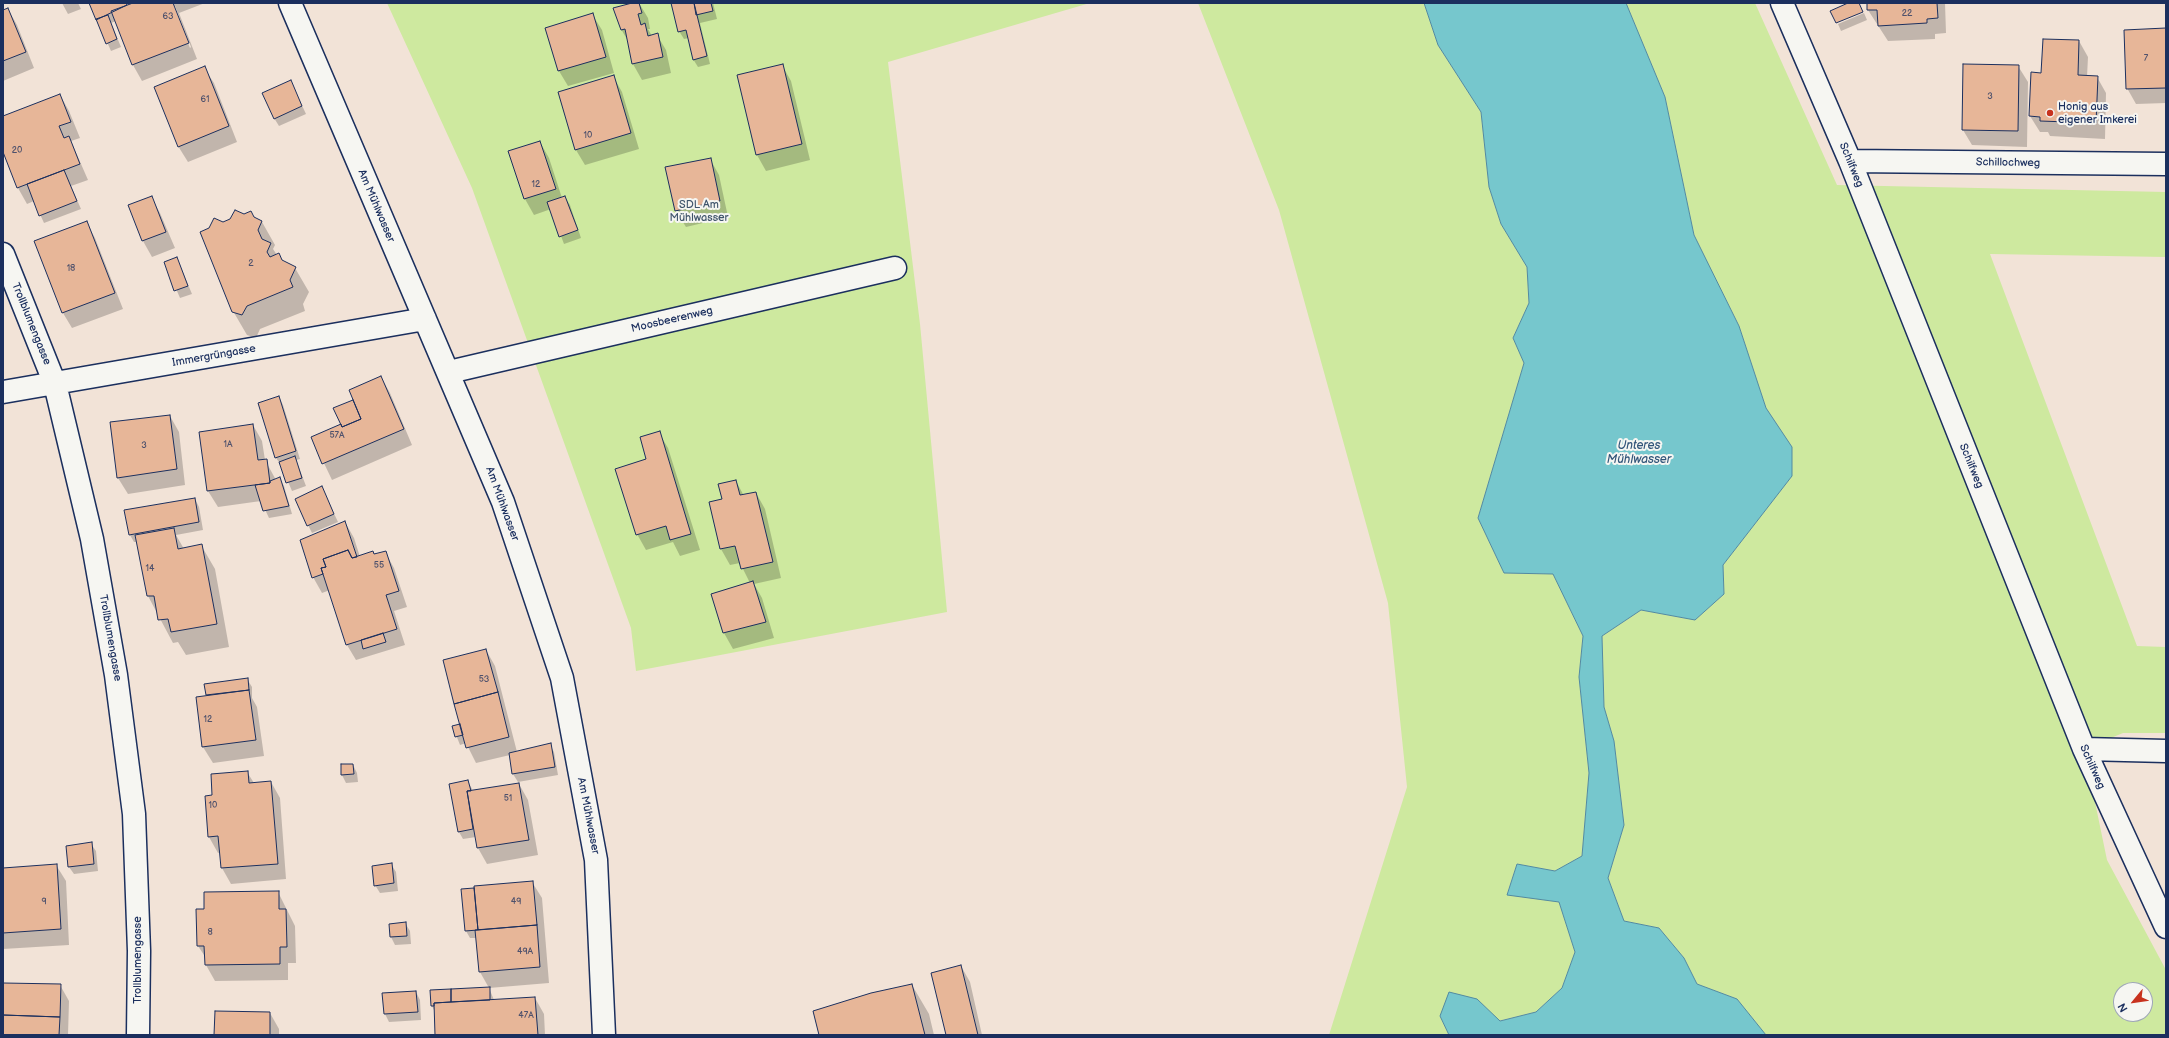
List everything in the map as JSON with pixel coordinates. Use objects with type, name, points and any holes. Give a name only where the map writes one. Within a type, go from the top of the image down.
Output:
[{"type":"street","name":"Am Mühlwasser","points":[[290,3],[504,502],[562,678],[596,860],[604,1035]]},
{"type":"street","name":"Schilfweg","points":[[1782,3],[1850,161],[2084,749],[2166,926]]},
{"type":"street","name":"Schillochweg","points":[[1850,161],[2166,164]]},
{"type":"street","name":"Trollblumengasse","points":[[3,254],[55,384],[92,539],[117,683],[134,814],[139,951],[138,1035]]},
{"type":"street","name":"Moosbeerenweg","points":[[449,372],[895,268]]},
{"type":"street","name":"Immergrüngasse","points":[[3,392],[425,319]]},
{"type":"street","points":[[2084,749],[2166,751]]},
{"type":"green space","name":"SDL Am Mühlwasser","points":[[387,3],[1090,3],[888,62],[920,324],[947,612],[636,671],[631,628],[472,188]]},
{"type":"green space","points":[[1198,3],[1424,3],[1438,45],[1481,112],[1489,187],[1501,224],[1527,267],[1529,303],[1513,338],[1524,363],[1478,518],[1504,573],[1553,574],[1583,636],[1579,677],[1589,773],[1582,856],[1555,871],[1517,864],[1507,894],[1559,902],[1575,952],[1562,988],[1536,1012],[1499,1021],[1477,999],[1440,1016],[1449,1035],[1329,1035],[1407,787],[1388,603],[1279,210]]},
{"type":"green space","points":[[1626,3],[1755,3],[1837,185],[2166,192],[2166,257],[1990,254],[2137,646],[2166,647],[2166,733],[2123,733],[2084,749],[2107,860],[2166,970],[2166,1035],[1766,1035],[1737,999],[1697,984],[1684,958],[1659,928],[1624,921],[1608,878],[1624,825],[1614,741],[1604,707],[1602,636],[1641,610],[1695,620],[1724,594],[1723,565],[1792,476],[1792,447],[1766,408],[1739,326],[1694,235],[1665,97]]},
{"type":"water","name":"Unteres Mühlwasser","points":[[1424,3],[1626,3],[1665,97],[1694,235],[1739,326],[1766,408],[1792,447],[1792,476],[1723,565],[1724,594],[1695,620],[1641,610],[1602,636],[1604,707],[1614,741],[1624,825],[1608,878],[1624,921],[1659,928],[1684,958],[1697,984],[1737,999],[1766,1035],[1449,1035],[1440,1016],[1449,992],[1477,999],[1500,1021],[1536,1012],[1562,988],[1575,952],[1559,902],[1507,895],[1517,864],[1555,871],[1582,856],[1589,773],[1579,677],[1583,636],[1553,574],[1504,573],[1478,518],[1524,363],[1513,338],[1529,303],[1527,267],[1501,224],[1489,187],[1481,112],[1438,45]]},
{"type":"building","points":[[89,3],[126,3],[127,5],[96,20]]},
{"type":"building","points":[[133,3],[173,3],[189,43],[132,65],[111,11]]},
{"type":"building","points":[[632,3],[639,3],[642,13],[638,14],[641,25],[645,23],[648,36],[658,33],[663,57],[632,64],[625,29],[621,30],[613,8]]},
{"type":"building","points":[[671,3],[694,3],[707,56],[693,60],[686,30],[678,32]]},
{"type":"building","points":[[694,3],[711,3],[713,11],[696,15]]},
{"type":"building","points":[[1848,3],[1859,3],[1863,12],[1836,23],[1830,11]]},
{"type":"building","points":[[1867,3],[1937,3],[1938,18],[1927,19],[1927,23],[1878,26],[1877,10],[1867,10]]},
{"type":"building","points":[[8,8],[26,52],[3,61],[3,10]]},
{"type":"building","points":[[593,13],[606,57],[558,71],[545,28]]},
{"type":"building","points":[[108,15],[117,39],[106,44],[96,19]]},
{"type":"building","points":[[2166,28],[2166,88],[2126,89],[2124,30]]},
{"type":"building","points":[[2043,39],[2079,40],[2078,75],[2098,76],[2096,123],[2040,121],[2040,117],[2029,116],[2031,72],[2041,73]]},
{"type":"building","points":[[783,64],[802,144],[756,155],[737,75]]},
{"type":"building","points":[[1963,64],[2019,65],[2018,131],[1962,130]]},
{"type":"building","points":[[205,66],[229,126],[178,147],[154,87]]},
{"type":"building","points":[[614,75],[631,133],[575,150],[558,92]]},
{"type":"building","points":[[291,80],[302,106],[274,119],[262,93]]},
{"type":"building","points":[[60,94],[71,122],[59,126],[64,138],[69,136],[80,164],[17,188],[3,152],[3,116]]},
{"type":"building","points":[[540,141],[556,189],[524,199],[508,151]]},
{"type":"building","points":[[711,158],[720,201],[675,211],[665,167]]},
{"type":"building","points":[[64,170],[77,201],[39,216],[27,184]]},
{"type":"building","points":[[152,196],[166,232],[142,241],[128,205]]},
{"type":"building","points":[[565,196],[578,230],[559,237],[547,202]]},
{"type":"building","points":[[235,210],[244,214],[251,211],[254,217],[262,221],[258,230],[262,239],[271,243],[267,252],[270,257],[279,253],[282,260],[296,267],[290,280],[293,287],[247,306],[242,315],[232,312],[200,232],[209,228],[214,218],[223,222],[230,219]]},
{"type":"building","points":[[87,221],[115,293],[62,313],[34,241]]},
{"type":"building","points":[[177,257],[188,286],[174,291],[164,262]]},
{"type":"building","points":[[381,376],[404,429],[322,464],[311,437],[341,424],[342,427],[361,419],[349,390]]},
{"type":"building","points":[[279,396],[296,451],[275,458],[258,403]]},
{"type":"building","points":[[353,400],[361,419],[342,427],[333,408]]},
{"type":"building","points":[[170,415],[177,469],[117,478],[110,422]]},
{"type":"building","points":[[253,424],[258,460],[267,459],[270,483],[207,491],[199,432]]},
{"type":"building","points":[[660,431],[691,534],[670,540],[666,526],[636,535],[615,469],[646,459],[640,437]]},
{"type":"building","points":[[295,456],[302,478],[286,483],[279,462]]},
{"type":"building","points":[[280,477],[289,506],[263,511],[255,485],[270,483],[270,481]]},
{"type":"building","points":[[736,480],[740,495],[756,492],[773,562],[741,569],[735,546],[720,549],[709,502],[722,499],[718,484]]},
{"type":"building","points":[[322,486],[334,514],[307,526],[295,499]]},
{"type":"building","points":[[195,498],[199,522],[129,535],[124,510]]},
{"type":"building","points":[[345,521],[357,557],[352,558],[348,550],[323,559],[326,567],[321,568],[323,574],[312,578],[300,540]]},
{"type":"building","points":[[174,528],[178,549],[202,544],[217,624],[171,632],[168,619],[158,620],[154,596],[147,596],[135,535]]},
{"type":"building","points":[[348,550],[352,558],[373,551],[374,554],[386,551],[399,591],[386,595],[397,629],[346,645],[321,568],[326,567],[323,559]]},
{"type":"building","points":[[753,581],[766,622],[723,633],[711,594]]},
{"type":"building","points":[[383,633],[386,642],[363,649],[361,640]]},
{"type":"building","points":[[486,649],[498,692],[454,704],[443,660]]},
{"type":"building","points":[[248,678],[249,690],[206,695],[204,684]]},
{"type":"building","points":[[249,690],[256,740],[202,747],[196,697]]},
{"type":"building","points":[[498,692],[509,737],[466,748],[454,704]]},
{"type":"building","points":[[460,724],[463,735],[455,737],[452,726]]},
{"type":"building","points":[[551,743],[555,767],[512,774],[509,753]]},
{"type":"building","points":[[341,764],[353,764],[354,774],[341,775]]},
{"type":"building","points":[[248,771],[249,783],[271,781],[278,864],[221,868],[218,836],[208,837],[205,796],[212,795],[211,774]]},
{"type":"building","points":[[468,780],[471,791],[467,791],[473,829],[458,832],[449,784]]},
{"type":"building","points":[[519,783],[529,840],[477,848],[467,791]]},
{"type":"building","points":[[92,842],[94,864],[68,867],[66,846]]},
{"type":"building","points":[[392,863],[394,883],[374,886],[372,866]]},
{"type":"building","points":[[57,864],[61,929],[3,933],[3,868]]},
{"type":"building","points":[[533,881],[537,925],[478,930],[474,886]]},
{"type":"building","points":[[474,888],[478,930],[465,931],[461,889]]},
{"type":"building","points":[[279,891],[279,909],[286,909],[287,947],[280,947],[280,964],[205,965],[204,946],[197,946],[196,909],[204,909],[204,892]]},
{"type":"building","points":[[406,922],[407,936],[390,937],[389,924]]},
{"type":"building","points":[[537,925],[540,967],[479,972],[475,930]]},
{"type":"building","points":[[961,965],[978,1035],[946,1035],[931,973]]},
{"type":"building","points":[[3,983],[61,984],[60,1017],[3,1015]]},
{"type":"building","points":[[912,984],[925,1035],[819,1035],[813,1011],[871,993]]},
{"type":"building","points":[[490,987],[490,1000],[451,1002],[451,989]]},
{"type":"building","points":[[451,989],[451,1002],[434,1003],[434,1006],[431,1006],[430,990]]},
{"type":"building","points":[[416,991],[418,1012],[384,1014],[382,993]]},
{"type":"building","points":[[535,997],[538,1035],[435,1035],[434,1003]]},
{"type":"building","points":[[215,1011],[270,1012],[270,1035],[214,1035]]},
{"type":"building","points":[[3,1015],[60,1017],[59,1035],[3,1035]]},
{"type":"place","name":"Honig aus eigener Imkerei","points":[[2050,113]]}]
